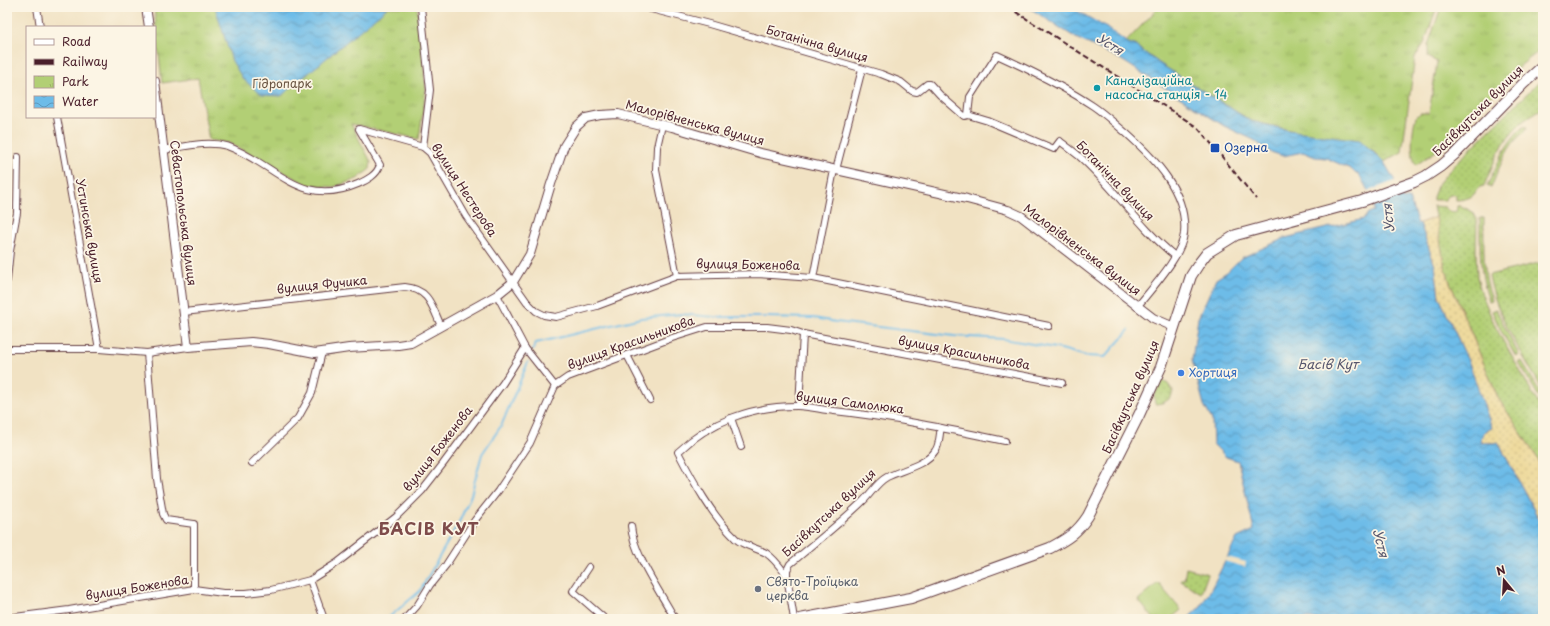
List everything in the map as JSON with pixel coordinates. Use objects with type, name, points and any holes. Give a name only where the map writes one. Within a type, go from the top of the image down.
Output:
[{"type":"main road","name":"Басівкутська вулиця","points":[[800,619],[911,598],[1050,548],[1067,540],[1080,529],[1099,496],[1161,367],[1191,276],[1207,253],[1236,235],[1362,201],[1414,182],[1441,166],[1456,154],[1523,84],[1543,66]]},
{"type":"street","points":[[37,7],[40,26]]},
{"type":"street","points":[[146,7],[149,26]]},
{"type":"street","name":"вулиця Нестерова","points":[[421,7],[430,90],[423,147],[430,154],[466,216],[513,282]]},
{"type":"street","name":"Ботанічна вулиця","points":[[643,7],[709,24],[881,74],[901,82],[912,91],[918,92],[927,84],[930,84],[960,114],[964,116],[968,115],[988,121],[1054,149],[1060,141],[1079,156],[1106,184],[1137,220],[1176,256]]},
{"type":"street","points":[[968,115],[970,97],[997,55],[1025,68],[1094,107],[1142,147],[1155,161],[1174,188],[1180,201],[1184,222],[1184,234],[1176,256],[1137,307]]},
{"type":"street","points":[[813,278],[835,170],[862,69]]},
{"type":"street","name":"Севастопольська вулиця","points":[[156,90],[188,347]]},
{"type":"street","name":"Малорівненська вулиця","points":[[7,349],[99,349],[147,353],[188,347],[251,342],[315,353],[349,348],[411,343],[497,295],[513,282],[530,254],[564,146],[576,127],[586,118],[600,115],[618,114],[760,153],[967,199],[1008,210],[1021,216],[1152,318],[1174,327]]},
{"type":"street","name":"Устинська вулиця","points":[[57,118],[99,349]]},
{"type":"street","points":[[662,125],[657,147],[656,170],[678,276]]},
{"type":"street","points":[[163,150],[205,144],[226,146],[240,152],[300,187],[318,191],[338,191],[368,180],[379,169],[380,165],[358,129],[423,147]]},
{"type":"street","points":[[7,280],[16,213],[18,157]]},
{"type":"street","name":"вулиця Боженова","points":[[513,282],[527,302],[536,311],[544,315],[556,316],[597,306],[678,276],[757,274],[813,278],[1049,326]]},
{"type":"street","name":"вулиця Фучика","points":[[184,312],[405,287],[415,288],[425,295],[441,326]]},
{"type":"street","points":[[405,619],[417,606],[475,520],[498,491],[530,443],[555,386],[525,348],[497,295]]},
{"type":"street","name":"вулиця Красильникова","points":[[555,386],[568,377],[689,332],[707,327],[791,330],[803,334],[1062,383]]},
{"type":"street","points":[[799,406],[803,334]]},
{"type":"street","name":"вулиця Боженова","points":[[7,618],[69,610],[194,589],[223,593],[246,593],[271,590],[310,580],[337,563],[396,517],[422,491],[444,464],[503,383],[525,348]]},
{"type":"street","points":[[252,463],[298,418],[312,393],[322,352]]},
{"type":"street","points":[[147,353],[157,479],[162,514],[166,520],[194,524],[194,589]]},
{"type":"street","points":[[627,355],[650,400]]},
{"type":"street","name":"вулиця Самолюка","points":[[678,452],[693,439],[710,428],[731,418],[763,410],[799,406],[860,413],[1005,441]]},
{"type":"street","points":[[731,418],[741,447]]},
{"type":"street","name":"Басівкутська вулиця","points":[[794,619],[787,576],[787,570],[790,564],[866,498],[878,483],[893,474],[917,465],[935,452],[941,428]]},
{"type":"street","name":"Басівкутська вулиця","points":[[678,452],[700,492],[726,528],[737,540],[767,554],[776,562],[787,576]]},
{"type":"street","points":[[631,526],[637,550],[675,619]]},
{"type":"street","points":[[589,567],[573,591],[605,619]]},
{"type":"street","points":[[310,580],[324,619]]},
{"type":"green space","name":"Гідропарк","points":[[154,7],[417,7],[426,89],[419,139],[351,124],[371,162],[370,169],[357,179],[334,187],[308,185],[229,143],[209,140],[198,78],[162,83]]},
{"type":"green space","points":[[1159,7],[1437,7],[1424,44],[1415,57],[1402,152],[1384,162],[1371,149],[1251,121],[1162,65],[1134,45],[1126,42]]},
{"type":"green space","points":[[1441,7],[1543,7],[1543,48],[1521,65],[1445,145],[1416,165],[1412,149],[1413,128],[1416,117],[1420,113],[1429,113],[1437,62],[1428,57],[1428,45]]},
{"type":"green space","points":[[1543,78],[1543,108],[1522,122],[1508,137],[1484,186],[1477,189],[1474,195],[1466,199],[1456,200],[1456,195],[1452,195],[1448,196],[1445,200],[1433,200],[1438,184],[1455,164]]},
{"type":"green space","points":[[1525,125],[1527,128],[1525,130],[1526,131],[1519,136],[1504,157],[1491,188],[1487,186],[1507,146],[1518,131]]},
{"type":"green space","points":[[1433,206],[1445,207],[1449,211],[1453,212],[1457,211],[1457,206],[1461,206],[1473,212],[1477,219],[1477,277],[1482,295],[1496,328],[1543,412],[1543,470],[1536,456],[1498,398],[1449,280],[1444,263]]},
{"type":"green space","points":[[1480,218],[1484,218],[1485,270],[1492,300],[1489,301],[1483,281],[1480,249]]},
{"type":"green space","points":[[1543,262],[1543,391],[1504,320],[1493,291],[1489,275]]},
{"type":"green space","points":[[1496,309],[1519,355],[1516,357],[1501,331],[1492,311]]},
{"type":"green space","points":[[1522,361],[1543,397],[1540,399],[1519,363]]},
{"type":"green space","points":[[1163,381],[1168,384],[1173,391],[1172,394],[1167,400],[1155,404],[1154,397],[1160,382]]},
{"type":"green space","points":[[1186,568],[1208,574],[1201,593],[1181,581],[1182,579],[1184,580]]},
{"type":"green space","points":[[1158,583],[1181,610],[1170,619],[1154,619],[1138,600]]},
{"type":"sand","points":[[1436,217],[1444,263],[1449,280],[1498,398],[1536,456],[1543,470],[1543,527],[1498,442],[1481,443],[1480,439],[1484,432],[1492,428],[1469,363],[1439,297],[1435,266],[1420,223]]},
{"type":"water","points":[[215,7],[388,7],[281,96],[262,95],[243,79],[232,61]]},
{"type":"water","name":"Басів Кут","points":[[1028,7],[1071,7],[1110,30],[1126,42],[1134,45],[1162,65],[1251,121],[1288,130],[1360,140],[1384,162],[1395,181],[1401,196],[1404,200],[1409,198],[1418,224],[1420,223],[1435,266],[1439,297],[1469,363],[1492,428],[1484,432],[1480,439],[1481,443],[1498,442],[1543,527],[1543,619],[1187,619],[1200,607],[1209,593],[1237,538],[1254,530],[1238,461],[1226,457],[1213,444],[1212,420],[1204,405],[1192,360],[1198,318],[1216,279],[1227,272],[1241,258],[1285,238],[1364,219],[1368,213],[1374,211],[1373,202],[1358,173],[1356,174],[1351,169],[1326,158],[1315,157],[1303,152],[1283,156],[1268,151],[1254,140],[1224,126],[1120,59],[1076,38]]},
{"type":"pier","points":[[1397,180],[1403,195],[1372,207],[1366,192]]},
{"type":"pier","points":[[1227,557],[1246,562],[1245,567],[1224,561]]},
{"type":"waterway","points":[[533,350],[536,343],[641,318],[681,314],[715,317],[814,318],[954,336],[1003,339],[1061,349],[1086,356],[1105,357],[1129,330]]},
{"type":"waterway","points":[[387,619],[420,591],[460,520],[471,495],[482,454],[501,426],[528,362]]},
{"type":"railway","points":[[1008,7],[1197,127],[1256,199]]},
{"type":"place","name":"Каналізаційна насосна станція - 14","points":[[1097,88]]},
{"type":"place","name":"Озерна","points":[[1215,148]]},
{"type":"place","name":"Хортиця","points":[[1181,373]]},
{"type":"place","name":"Свято-Троїцька церква","points":[[758,589]]},
{"type":"district","name":"БАСІВ КУТ","points":[[429,529]]},
{"type":"water label","name":"Устя","points":[[1110,44]]},
{"type":"water label","name":"Устя","points":[[1388,218]]},
{"type":"water label","name":"Устя","points":[[1381,543]]}]
